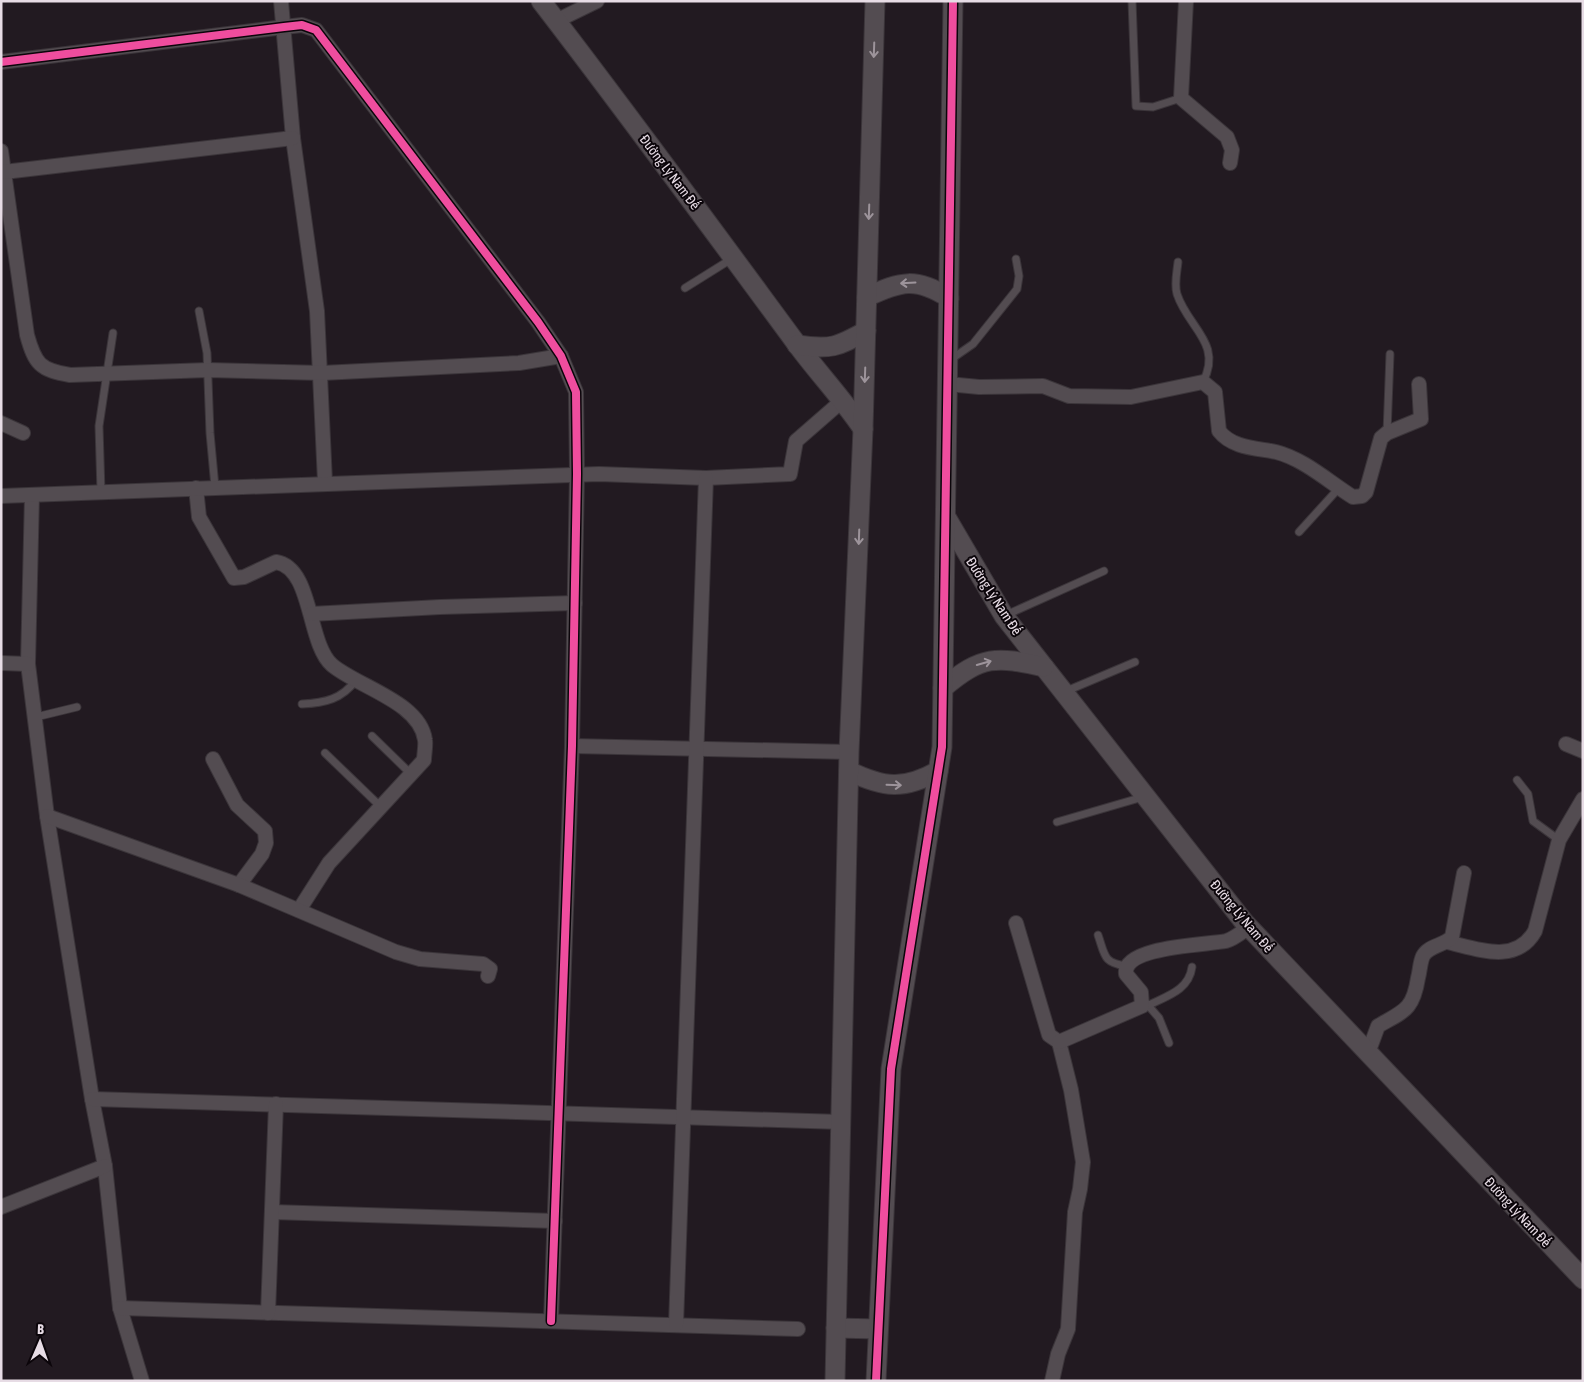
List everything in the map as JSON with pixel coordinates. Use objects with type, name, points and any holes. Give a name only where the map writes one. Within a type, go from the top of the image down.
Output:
[{"type":"street","points":[[281,1],[293,138],[317,311],[322,373],[325,482]]},
{"type":"street","name":"Đường Lý Nam Đế","points":[[541,1],[798,345],[843,400],[863,430]]},
{"type":"street","points":[[556,21],[598,1]]},
{"type":"street","points":[[835,1381],[849,752],[863,430],[875,1]]},
{"type":"street","points":[[876,1381],[891,1069],[942,747],[953,1]]},
{"type":"street","points":[[1186,1],[1182,98],[1227,137],[1232,150],[1230,163]]},
{"type":"street","points":[[1,62],[284,26],[302,25],[316,30],[538,322],[561,356],[576,392],[577,474],[572,746],[557,1114],[552,1321]]},
{"type":"street","points":[[4,172],[293,138]]},
{"type":"street","points":[[1,151],[27,335],[33,356],[40,365],[51,372],[70,375],[208,370],[322,373],[519,363],[561,356]]},
{"type":"street","points":[[867,297],[889,286],[921,283],[949,298]]},
{"type":"street","points":[[798,345],[822,349],[838,346],[866,330]]},
{"type":"street","points":[[948,384],[979,387],[1043,386],[1069,396],[1131,397],[1204,382],[1215,392],[1219,431],[1230,441],[1277,452],[1295,460],[1353,497],[1362,496],[1366,492],[1381,438],[1387,433],[1421,419],[1419,384]]},
{"type":"street","points":[[1,496],[325,482],[577,474],[706,478],[790,474],[796,441],[843,400]]},
{"type":"street","points":[[1,423],[22,433]]},
{"type":"street","points":[[676,1325],[685,1118],[706,478]]},
{"type":"street","points":[[196,488],[199,517],[234,578],[244,578],[270,563],[282,563],[287,566],[298,582],[312,614],[318,644],[332,665],[396,703],[421,727],[425,741],[424,760],[329,863],[299,910]]},
{"type":"street","points":[[32,494],[28,664],[47,816],[92,1099],[106,1166],[120,1308],[142,1381]]},
{"type":"street","name":"Đường Lý Nam Đế","points":[[946,516],[1004,616],[1249,927],[1583,1279]]},
{"type":"street","points":[[312,614],[440,607],[575,604]]},
{"type":"street","points":[[943,688],[963,671],[982,662],[1000,659],[1044,667]]},
{"type":"street","points":[[1,663],[28,664]]},
{"type":"street","points":[[1566,744],[1583,751]]},
{"type":"street","points":[[572,746],[849,752]]},
{"type":"street","points":[[213,758],[238,805],[265,831],[266,843],[262,854],[239,885]]},
{"type":"street","points":[[849,771],[871,782],[889,785],[906,785],[922,780],[938,771]]},
{"type":"street","points":[[1368,1053],[1378,1026],[1406,1010],[1416,996],[1421,960],[1425,953],[1448,942],[1495,952],[1518,950],[1530,941],[1535,931],[1559,840],[1583,799]]},
{"type":"street","points":[[47,816],[239,885],[396,952],[420,959],[483,964],[490,970],[488,976]]},
{"type":"street","points":[[1448,942],[1454,930],[1464,873]]},
{"type":"street","points":[[1016,923],[1049,1035],[1058,1042],[1071,1090],[1082,1162],[1080,1189],[1075,1212],[1068,1329],[1058,1354],[1052,1381]]},
{"type":"street","points":[[1058,1042],[1142,1006],[1146,1002],[1136,984],[1126,974],[1126,966],[1131,960],[1149,952],[1228,941],[1249,927]]},
{"type":"street","points":[[92,1099],[841,1122]]},
{"type":"street","points":[[268,1313],[276,1104]]},
{"type":"street","points":[[1,1207],[106,1166]]},
{"type":"street","points":[[272,1212],[554,1221]]},
{"type":"street","points":[[120,1308],[798,1329]]},
{"type":"street","points":[[836,1328],[878,1330]]},
{"type":"lane","points":[[1132,1],[1136,106],[1153,107],[1182,98]]},
{"type":"lane","points":[[685,288],[734,257]]},
{"type":"lane","points":[[948,362],[973,344],[1017,289],[1019,276],[1016,259]]},
{"type":"lane","points":[[1178,262],[1176,292],[1210,354],[1210,370],[1204,382]]},
{"type":"lane","points":[[198,311],[207,353],[210,433],[215,487]]},
{"type":"lane","points":[[101,492],[99,426],[113,333]]},
{"type":"lane","points":[[1387,433],[1390,354]]},
{"type":"lane","points":[[1298,532],[1339,488]]},
{"type":"lane","points":[[1004,616],[1104,571]]},
{"type":"lane","points":[[1064,692],[1135,662]]},
{"type":"lane","points":[[302,704],[330,701],[348,691],[356,680]]},
{"type":"lane","points":[[36,716],[77,708]]},
{"type":"lane","points":[[372,736],[412,775]]},
{"type":"lane","points":[[325,753],[381,807]]},
{"type":"lane","points":[[1516,780],[1528,794],[1533,821],[1559,840]]},
{"type":"lane","points":[[1057,822],[1146,797]]},
{"type":"lane","points":[[1098,935],[1106,960],[1113,964],[1126,966]]},
{"type":"lane","points":[[1169,1042],[1160,1018],[1146,1002],[1178,991],[1185,985],[1192,967]]},
{"type":"cycle path","points":[[876,1381],[891,1069],[942,747],[953,1]]},
{"type":"cycle path","points":[[1,62],[302,25],[316,30],[538,322],[561,356],[576,392],[577,474],[572,746],[551,1321]]}]
